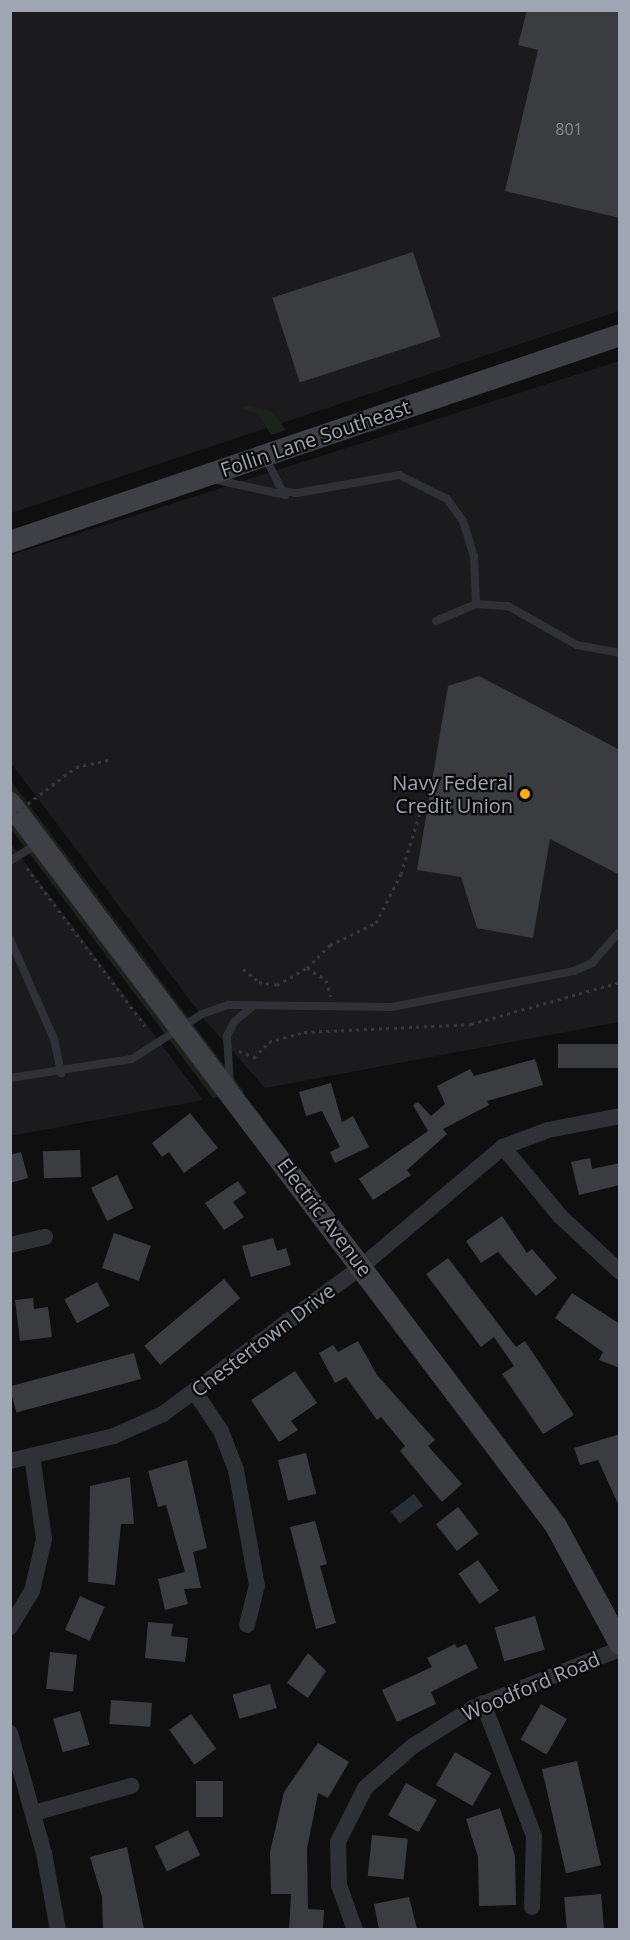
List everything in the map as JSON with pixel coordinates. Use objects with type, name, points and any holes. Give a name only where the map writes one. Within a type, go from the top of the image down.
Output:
[{"type":"street","name":"Follin Lane Southeast","points":[[10,542],[620,335]]},
{"type":"street","name":"Electric Avenue","points":[[10,803],[42,841],[231,1091],[556,1526],[620,1644]]},
{"type":"street","name":"Chestertown Drive","points":[[10,1461],[141,1426],[194,1391],[362,1266],[503,1147],[548,1130],[620,1116]]},
{"type":"street","points":[[503,1147],[560,1216],[620,1272]]},
{"type":"street","points":[[10,1245],[45,1237]]},
{"type":"street","points":[[194,1391],[221,1431],[236,1470],[258,1585],[247,1625]]},
{"type":"street","points":[[10,1628],[32,1591],[44,1539],[32,1456]]},
{"type":"street","name":"Woodford Road","points":[[355,1929],[337,1866],[338,1842],[352,1805],[413,1746],[483,1703],[620,1649]]},
{"type":"street","points":[[483,1703],[534,1836],[532,1907]]},
{"type":"street","points":[[10,1733],[34,1814],[58,1929]]},
{"type":"street","points":[[34,1814],[132,1786]]},
{"type":"lane","points":[[265,455],[275,484],[297,493]]},
{"type":"lane","points":[[201,476],[297,493],[377,476],[422,482],[447,499],[463,521],[474,555],[476,604]]},
{"type":"lane","points":[[436,621],[476,604],[508,606],[577,645],[620,653]]},
{"type":"lane","points":[[10,861],[42,841]]},
{"type":"lane","points":[[10,1078],[61,1073],[132,1059],[216,1008],[254,1005],[392,1007],[574,971],[592,963],[620,931]]},
{"type":"lane","points":[[10,939],[54,1039],[61,1073]]},
{"type":"lane","points":[[231,1091],[227,1036],[234,1022],[254,1005]]},
{"type":"path","points":[[10,817],[76,767],[109,760]]},
{"type":"path","points":[[243,969],[259,982],[277,985],[307,968],[330,945],[376,924],[401,874],[423,803]]},
{"type":"path","points":[[27,868],[146,1026]]},
{"type":"path","points":[[234,1050],[255,1058],[269,1041],[304,1032],[471,1024],[620,982]]},
{"type":"shaded area","points":[[10,11],[619,11],[619,311],[11,513]]},
{"type":"shaded area","points":[[619,361],[619,1022],[265,1088],[204,1019],[11,763],[11,555]]},
{"type":"shaded area","points":[[250,405],[272,412],[286,430],[271,435],[259,415],[241,408]]},
{"type":"shaded area","points":[[11,781],[244,1092],[213,1098],[11,829]]},
{"type":"shaded area","points":[[11,844],[203,1100],[11,1136]]},
{"type":"shaded area","points":[[414,1494],[423,1506],[400,1523],[391,1511]]},
{"type":"building","points":[[527,10],[620,10],[620,218],[505,191],[538,50],[518,45]]},
{"type":"building","points":[[413,252],[441,337],[300,382],[272,298]]},
{"type":"building","name":"Navy Federal Credit Union","points":[[479,676],[620,750],[620,875],[550,839],[533,938],[477,928],[461,877],[417,870],[448,686]]},
{"type":"building","points":[[558,1044],[620,1044],[620,1068],[558,1068]]},
{"type":"building","points":[[535,1059],[543,1085],[487,1101],[489,1105],[443,1129],[447,1134],[407,1170],[411,1175],[373,1200],[359,1179],[428,1131],[413,1105],[418,1102],[431,1116],[445,1104],[437,1086],[470,1069],[474,1076]]},
{"type":"building","points":[[331,1083],[342,1122],[353,1116],[369,1147],[335,1163],[330,1152],[340,1147],[322,1111],[306,1116],[299,1092]]},
{"type":"building","points":[[190,1113],[218,1148],[184,1173],[169,1152],[162,1157],[152,1143]]},
{"type":"building","points":[[80,1150],[81,1177],[44,1178],[43,1151]]},
{"type":"building","points":[[21,1152],[28,1178],[10,1183],[10,1155]]},
{"type":"building","points":[[590,1158],[592,1169],[620,1163],[620,1185],[579,1195],[571,1162]]},
{"type":"building","points":[[117,1175],[133,1208],[107,1221],[91,1188]]},
{"type":"building","points":[[238,1181],[246,1193],[233,1202],[244,1217],[224,1230],[205,1203]]},
{"type":"building","points":[[502,1216],[527,1253],[532,1249],[557,1278],[536,1296],[498,1252],[481,1263],[466,1241]]},
{"type":"building","points":[[114,1233],[151,1246],[139,1281],[102,1268]]},
{"type":"building","points":[[273,1238],[277,1251],[286,1248],[291,1265],[251,1277],[242,1246]]},
{"type":"building","points":[[448,1258],[516,1347],[525,1341],[574,1415],[543,1434],[502,1374],[514,1366],[494,1337],[481,1347],[426,1274]]},
{"type":"building","points":[[224,1279],[240,1298],[160,1365],[144,1346]]},
{"type":"building","points":[[97,1282],[110,1306],[77,1323],[64,1299]]},
{"type":"building","points":[[572,1293],[620,1324],[620,1368],[599,1360],[603,1352],[555,1318]]},
{"type":"building","points":[[33,1298],[34,1309],[48,1307],[52,1337],[20,1341],[15,1300]]},
{"type":"building","points":[[358,1341],[377,1375],[435,1440],[428,1446],[462,1484],[442,1502],[400,1451],[405,1446],[381,1417],[377,1420],[346,1377],[335,1383],[319,1353],[333,1345],[338,1352]]},
{"type":"building","points":[[134,1353],[141,1379],[16,1412],[10,1386]]},
{"type":"building","points":[[295,1371],[317,1403],[291,1421],[298,1430],[279,1442],[251,1400]]},
{"type":"building","points":[[620,1434],[619,1506],[598,1460],[580,1465],[574,1448]]},
{"type":"building","points":[[306,1453],[316,1494],[288,1501],[278,1460]]},
{"type":"building","points":[[187,1460],[207,1548],[193,1552],[201,1588],[184,1589],[188,1604],[165,1610],[158,1579],[185,1572],[166,1505],[158,1507],[148,1471]]},
{"type":"building","points":[[130,1477],[134,1524],[121,1524],[115,1585],[88,1582],[90,1486]]},
{"type":"building","points":[[458,1507],[479,1534],[457,1551],[436,1524]]},
{"type":"building","points":[[315,1521],[327,1564],[320,1566],[336,1623],[316,1629],[290,1527]]},
{"type":"building","points":[[478,1560],[499,1590],[480,1604],[458,1574]]},
{"type":"building","points":[[80,1596],[105,1607],[90,1641],[65,1630]]},
{"type":"building","points":[[535,1616],[545,1650],[504,1661],[495,1628]]},
{"type":"building","points":[[148,1622],[173,1624],[171,1636],[188,1638],[185,1662],[145,1658]]},
{"type":"building","points":[[455,1644],[457,1648],[466,1644],[478,1668],[431,1692],[436,1704],[397,1722],[382,1690],[432,1667],[427,1658]]},
{"type":"building","points":[[50,1652],[77,1655],[73,1692],[46,1689]]},
{"type":"building","points":[[308,1653],[326,1671],[308,1698],[287,1683]]},
{"type":"building","points":[[270,1684],[277,1708],[239,1719],[233,1695]]},
{"type":"building","points":[[111,1700],[152,1703],[150,1727],[109,1724]]},
{"type":"building","points":[[541,1704],[567,1719],[546,1755],[520,1740]]},
{"type":"building","points":[[80,1711],[90,1745],[63,1752],[53,1719]]},
{"type":"building","points":[[191,1714],[216,1749],[194,1765],[169,1730]]},
{"type":"building","points":[[318,1743],[349,1762],[328,1798],[318,1793],[307,1849],[308,1909],[324,1910],[323,1929],[289,1929],[291,1894],[271,1894],[270,1852],[284,1792]]},
{"type":"building","points":[[455,1752],[491,1773],[472,1806],[436,1785]]},
{"type":"building","points":[[577,1761],[601,1865],[566,1873],[542,1769]]},
{"type":"building","points":[[196,1781],[223,1781],[223,1817],[196,1817]]},
{"type":"building","points":[[406,1783],[437,1800],[419,1832],[388,1815]]},
{"type":"building","points":[[500,1808],[515,1856],[516,1905],[479,1906],[478,1857],[466,1819]]},
{"type":"building","points":[[188,1830],[200,1855],[167,1871],[155,1846]]},
{"type":"building","points":[[372,1835],[408,1839],[404,1880],[368,1876]]},
{"type":"building","points":[[127,1847],[144,1929],[103,1929],[102,1897],[90,1857]]},
{"type":"building","points":[[601,1894],[604,1929],[567,1930],[564,1897]]},
{"type":"building","points":[[409,1897],[417,1929],[379,1929],[374,1904]]},
{"type":"place","name":"Navy Federal Credit Union","points":[[525,794]]}]
